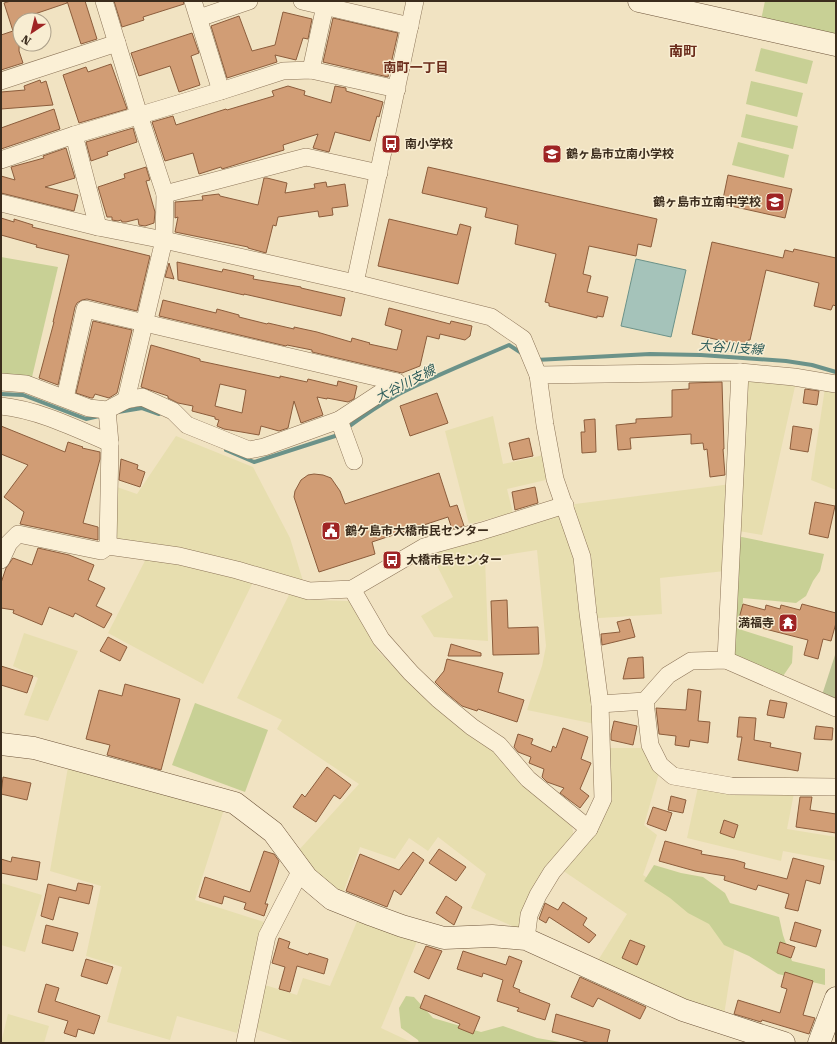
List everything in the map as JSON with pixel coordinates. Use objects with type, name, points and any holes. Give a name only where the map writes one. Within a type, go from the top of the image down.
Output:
[{"type":"street","points":[[104,1],[165,194],[164,240],[126,400]]},
{"type":"street","points":[[193,1],[221,91]]},
{"type":"street","points":[[199,18],[249,1]]},
{"type":"street","points":[[302,1],[410,26]]},
{"type":"street","points":[[356,283],[415,1]]},
{"type":"street","points":[[640,1],[836,45]]},
{"type":"street","points":[[311,70],[325,6]]},
{"type":"street","points":[[1,81],[117,43]]},
{"type":"street","points":[[1,160],[74,135],[283,71],[311,70],[397,89]]},
{"type":"street","points":[[74,135],[98,227]]},
{"type":"street","points":[[165,194],[306,157],[379,173]]},
{"type":"street","points":[[1,203],[98,227],[164,240],[356,283],[491,317],[523,339],[538,374],[545,425],[555,479],[582,557],[600,704],[603,799],[589,829],[552,872],[538,894],[529,915],[526,939]]},
{"type":"street","points":[[1,382],[26,384],[89,408],[107,410],[126,400],[142,397],[173,411],[187,425],[249,450],[264,447],[339,420],[396,382],[85,309],[65,398]]},
{"type":"street","points":[[538,374],[740,372],[794,377],[836,384]]},
{"type":"street","points":[[726,660],[740,372]]},
{"type":"street","points":[[1,406],[17,407],[40,415],[77,429],[110,444]]},
{"type":"street","points":[[107,410],[110,444],[108,546]]},
{"type":"street","points":[[339,420],[354,461]]},
{"type":"street","points":[[1,560],[9,543],[18,534],[101,551],[108,546],[179,556],[237,570],[309,591],[352,589],[424,547],[482,531],[565,505]]},
{"type":"street","points":[[352,589],[381,639],[411,673],[444,704],[472,727],[499,745],[528,779],[589,829]]},
{"type":"street","points":[[600,704],[645,701],[668,675],[691,661],[726,660],[836,708]]},
{"type":"street","points":[[645,701],[650,745],[660,765],[673,776],[731,786],[836,787]]},
{"type":"street","points":[[1,744],[34,748],[235,803],[273,832],[307,878],[332,899],[402,926],[444,938],[492,936],[526,939],[683,1010],[784,1043]]},
{"type":"street","points":[[245,1043],[267,936],[301,870]]},
{"type":"street","points":[[819,1043],[836,998]]},
{"type":"shaded area","points":[[744,378],[796,382],[762,535],[727,529],[725,571],[660,578],[662,614],[584,619],[595,724],[527,710],[542,666],[546,646],[537,550],[485,558],[488,641],[434,637],[421,616],[453,597],[430,552],[560,511],[575,504],[739,483]]},
{"type":"shaded area","points":[[825,388],[836,393],[836,490],[811,480]]},
{"type":"shaded area","points":[[493,416],[503,464],[544,455],[550,479],[507,489],[513,513],[469,524],[445,431]]},
{"type":"shaded area","points":[[176,436],[253,467],[290,538],[303,581],[302,597],[316,600],[349,601],[378,651],[419,692],[462,730],[494,750],[526,788],[572,826],[574,837],[519,929],[471,908],[486,874],[438,837],[428,851],[409,838],[395,859],[360,847],[343,893],[320,876],[298,851],[359,784],[277,729],[282,720],[237,698],[291,591],[254,580],[203,684],[108,633],[151,549],[112,542],[114,486],[137,494]]},
{"type":"shaded area","points":[[24,633],[78,651],[48,721],[24,715],[38,678],[13,666]]},
{"type":"shaded area","points":[[608,748],[647,748],[659,773],[644,825],[657,835],[643,875],[736,939],[724,1015],[597,962],[627,914],[562,870],[589,839]]},
{"type":"shaded area","points":[[68,767],[225,806],[195,900],[264,922],[237,1033],[177,1016],[170,1040],[107,1022],[122,967],[86,956],[101,886],[50,871]]},
{"type":"shaded area","points":[[698,787],[794,793],[787,829],[836,837],[836,861],[783,851],[781,861],[687,838]]},
{"type":"shaded area","points":[[1,883],[42,895],[25,952],[1,945]]},
{"type":"shaded area","points":[[358,919],[418,939],[381,1028],[413,1043],[296,1043],[255,1029],[265,985],[297,995],[303,978],[330,986]]},
{"type":"shaded area","points":[[8,1014],[49,1026],[44,1043],[1,1043]]},
{"type":"green space","points":[[765,1],[836,1],[836,36],[761,20]]},
{"type":"green space","points":[[761,48],[813,61],[807,84],[755,71]]},
{"type":"green space","points":[[751,81],[803,93],[797,117],[746,104]]},
{"type":"green space","points":[[746,114],[798,126],[793,149],[741,137]]},
{"type":"green space","points":[[738,142],[789,155],[784,178],[732,165]]},
{"type":"green space","points":[[1,257],[58,267],[32,377],[1,375]]},
{"type":"green space","points":[[737,536],[824,554],[820,571],[813,581],[806,596],[796,603],[743,598],[742,630],[793,646],[792,663],[781,679],[729,656]]},
{"type":"green space","points":[[836,652],[836,700],[822,695]]},
{"type":"green space","points":[[195,703],[268,730],[245,792],[172,765]]},
{"type":"green space","points":[[654,865],[681,873],[703,877],[725,893],[730,903],[779,917],[783,935],[792,961],[825,969],[825,985],[778,974],[749,956],[724,945],[709,924],[688,913],[670,898],[644,881]]},
{"type":"green space","points":[[406,996],[414,997],[433,1018],[481,1032],[503,1026],[537,1038],[566,1043],[419,1043],[418,1040],[401,1028],[399,1008]]},
{"type":"water","points":[[636,259],[686,270],[671,337],[621,326]]},
{"type":"building","points":[[11,1],[67,1],[67,3],[41,12],[12,12],[12,28],[4,3]]},
{"type":"building","points":[[67,1],[85,1],[97,39],[81,44]]},
{"type":"building","points":[[114,1],[183,1],[184,4],[143,17],[144,20],[122,27]]},
{"type":"building","points":[[283,12],[312,19],[308,39],[303,38],[296,60],[275,55],[277,62],[227,78],[211,26],[239,16],[252,51],[275,45]]},
{"type":"building","points":[[333,18],[398,33],[388,77],[323,62]]},
{"type":"building","points":[[12,31],[12,52],[19,52],[23,63],[1,70],[1,35]]},
{"type":"building","points":[[192,33],[199,53],[191,56],[200,85],[179,92],[170,66],[139,76],[131,53]]},
{"type":"building","points":[[111,64],[127,109],[79,123],[63,75],[86,67],[88,72]]},
{"type":"building","points":[[40,80],[41,83],[46,81],[53,105],[1,109],[1,92],[25,90],[24,86]]},
{"type":"building","points":[[288,86],[305,91],[304,95],[331,103],[335,86],[346,88],[346,91],[383,102],[379,117],[377,116],[370,141],[335,132],[329,152],[313,148],[318,134],[283,145],[284,150],[222,169],[221,167],[199,174],[193,153],[165,161],[152,122],[173,116],[176,125],[274,96],[272,91]]},
{"type":"building","points":[[54,109],[60,129],[1,149],[1,128]]},
{"type":"building","points":[[133,128],[137,142],[107,152],[108,155],[91,161],[86,142]]},
{"type":"building","points":[[66,148],[75,178],[45,187],[78,195],[74,211],[1,193],[1,176],[15,180],[11,167],[44,158],[43,156]]},
{"type":"building","points":[[146,167],[150,180],[146,181],[155,212],[154,223],[145,226],[139,225],[138,219],[122,222],[121,220],[112,220],[112,217],[107,217],[98,187],[125,178],[124,174]]},
{"type":"building","points":[[428,167],[657,219],[651,247],[638,244],[636,256],[589,246],[583,274],[591,276],[587,292],[608,297],[603,317],[597,316],[597,318],[549,306],[549,303],[545,302],[556,254],[515,244],[518,225],[485,217],[487,208],[422,193]]},
{"type":"building","points":[[728,175],[792,189],[785,218],[722,204]]},
{"type":"building","points":[[264,178],[287,183],[285,193],[315,188],[314,184],[326,182],[327,187],[345,184],[348,206],[332,208],[333,215],[319,217],[318,211],[278,217],[276,226],[273,225],[266,253],[248,247],[175,232],[178,217],[175,218],[175,202],[203,200],[202,196],[219,194],[220,196],[258,205]]},
{"type":"building","points":[[1,218],[14,222],[14,219],[33,225],[32,227],[150,256],[137,311],[87,299],[77,303],[58,385],[39,378],[54,322],[69,255],[36,247],[37,245],[1,235]]},
{"type":"building","points":[[389,219],[457,235],[460,224],[471,227],[458,284],[378,266]]},
{"type":"building","points":[[712,242],[783,258],[785,250],[793,252],[794,249],[836,258],[836,306],[833,305],[831,310],[814,306],[819,283],[766,270],[750,340],[748,340],[746,346],[692,334]]},
{"type":"building","points":[[177,262],[222,272],[223,269],[237,272],[254,276],[253,279],[301,287],[345,298],[341,316],[178,280]]},
{"type":"building","points":[[169,263],[174,279],[165,277]]},
{"type":"building","points":[[163,300],[216,313],[217,309],[239,315],[239,317],[267,324],[294,329],[294,327],[351,342],[352,338],[370,343],[369,344],[397,350],[402,330],[385,325],[389,308],[450,324],[451,321],[472,326],[470,336],[465,340],[440,334],[439,339],[427,336],[420,366],[402,373],[312,352],[312,350],[286,346],[159,316]]},
{"type":"building","points":[[93,321],[132,330],[117,393],[109,398],[95,394],[93,398],[91,398],[76,393]]},
{"type":"building","points":[[151,345],[200,359],[200,361],[280,378],[280,376],[307,382],[308,379],[337,386],[338,381],[357,386],[354,399],[348,402],[317,397],[323,415],[301,423],[294,401],[288,428],[279,431],[261,426],[259,435],[224,429],[217,426],[219,420],[215,419],[215,417],[192,411],[193,406],[178,403],[168,398],[168,396],[141,387]],"holes":[[[220,384],[246,390],[242,413],[215,406]]]},
{"type":"building","points":[[722,382],[725,475],[710,477],[707,449],[704,450],[703,443],[691,444],[691,434],[630,438],[631,449],[618,450],[616,425],[636,423],[636,419],[672,417],[672,390],[689,389],[689,383]]},
{"type":"building","points":[[805,389],[819,391],[817,405],[803,403]]},
{"type":"building","points":[[437,393],[448,423],[410,436],[400,406]]},
{"type":"building","points":[[595,419],[596,452],[582,453],[581,432],[585,432],[584,420]]},
{"type":"building","points":[[1,426],[65,452],[68,442],[83,447],[82,448],[100,452],[100,459],[83,523],[98,527],[98,540],[20,524],[24,512],[4,497],[28,465],[1,454]]},
{"type":"building","points":[[793,426],[812,429],[808,452],[790,449]]},
{"type":"building","points":[[529,438],[533,456],[513,460],[509,443]]},
{"type":"building","points":[[121,459],[138,465],[137,469],[145,472],[140,487],[119,480]]},
{"type":"building","points":[[439,473],[450,507],[457,505],[464,526],[452,529],[448,517],[372,542],[375,554],[319,572],[294,497],[295,491],[301,480],[308,475],[314,474],[331,478],[340,491],[345,504]]},
{"type":"building","points":[[535,487],[538,503],[515,510],[512,492]]},
{"type":"building","points":[[815,502],[835,506],[828,538],[809,534]]},
{"type":"building","points":[[38,548],[69,555],[94,565],[88,580],[105,588],[96,606],[112,614],[104,628],[75,613],[73,617],[49,607],[42,625],[13,613],[14,610],[1,608],[1,583],[6,568],[13,558],[32,565]]},
{"type":"building","points":[[507,600],[508,628],[538,627],[539,654],[493,655],[491,601]]},
{"type":"building","name":"満福寺","points":[[743,604],[765,610],[766,605],[780,609],[781,605],[800,610],[802,604],[836,613],[836,623],[831,641],[823,639],[818,659],[804,655],[808,640],[738,622]]},
{"type":"building","points":[[630,619],[635,637],[602,645],[601,634],[620,632],[617,622]]},
{"type":"building","points":[[108,637],[127,647],[120,661],[100,651]]},
{"type":"building","points":[[451,644],[481,653],[481,656],[448,656]]},
{"type":"building","points":[[643,657],[644,678],[623,679],[628,658]]},
{"type":"building","points":[[447,659],[503,673],[498,692],[524,700],[517,722],[478,709],[477,711],[462,706],[445,692],[435,682],[444,671]]},
{"type":"building","points":[[1,666],[33,676],[27,693],[1,685]]},
{"type":"building","points":[[125,684],[180,699],[161,770],[107,755],[110,745],[86,739],[99,690],[122,696]]},
{"type":"building","points":[[688,689],[701,691],[698,721],[710,722],[708,743],[690,740],[689,747],[675,745],[676,736],[659,734],[656,708],[686,710]]},
{"type":"building","points":[[770,700],[787,703],[784,718],[767,715]]},
{"type":"building","points":[[739,717],[756,718],[754,740],[771,743],[770,747],[801,753],[798,771],[738,760],[742,737],[737,737]]},
{"type":"building","points":[[614,721],[637,726],[633,745],[611,740]]},
{"type":"building","points":[[816,726],[833,728],[832,740],[814,739]]},
{"type":"building","points":[[563,728],[588,737],[581,759],[591,763],[580,789],[589,796],[580,808],[560,793],[564,788],[547,782],[542,777],[544,769],[529,763],[531,757],[518,752],[514,747],[518,734],[533,739],[531,744],[551,752],[553,746],[556,748]]},
{"type":"building","points":[[327,767],[351,785],[340,799],[334,795],[316,822],[293,807],[302,794],[305,797]]},
{"type":"building","points":[[3,777],[31,783],[27,800],[1,794]]},
{"type":"building","points":[[671,796],[686,800],[683,813],[668,810]]},
{"type":"building","points":[[800,797],[812,797],[810,810],[836,814],[836,833],[796,827]]},
{"type":"building","points":[[653,807],[672,813],[666,831],[647,824]]},
{"type":"building","points":[[724,820],[738,825],[734,838],[720,833]]},
{"type":"building","points":[[665,841],[702,851],[701,854],[745,863],[744,868],[787,879],[793,858],[824,866],[820,884],[806,880],[798,911],[785,908],[789,894],[758,885],[756,890],[724,880],[725,876],[695,871],[659,861]]},
{"type":"building","points":[[439,849],[466,867],[456,881],[429,863]]},
{"type":"building","points":[[264,851],[274,854],[279,861],[265,904],[268,904],[264,916],[244,909],[246,903],[224,896],[222,904],[199,897],[205,877],[250,892]]},
{"type":"building","points":[[413,852],[424,860],[401,895],[394,890],[387,907],[346,891],[360,854],[399,870]]},
{"type":"building","points":[[12,857],[40,862],[37,880],[1,873],[1,859],[11,862]]},
{"type":"building","points":[[78,883],[93,886],[89,904],[59,897],[53,920],[41,916],[48,884],[76,891]]},
{"type":"building","points":[[446,896],[462,907],[454,925],[436,913]]},
{"type":"building","points":[[563,902],[587,918],[583,925],[596,935],[589,943],[549,917],[546,923],[539,919],[545,903],[558,910]]},
{"type":"building","points":[[795,922],[821,930],[816,947],[790,940]]},
{"type":"building","points":[[46,925],[78,933],[73,951],[42,943]]},
{"type":"building","points":[[279,938],[290,942],[288,948],[308,955],[309,953],[328,959],[324,974],[297,966],[290,992],[279,989],[285,967],[272,963]]},
{"type":"building","points":[[630,940],[645,946],[637,965],[622,958]]},
{"type":"building","points":[[780,942],[795,947],[791,958],[777,953]]},
{"type":"building","points":[[426,946],[442,951],[429,979],[414,972]]},
{"type":"building","points":[[463,951],[506,965],[509,956],[522,961],[513,987],[520,990],[519,992],[550,1004],[545,1020],[517,1011],[519,1008],[497,1001],[503,980],[483,973],[482,977],[457,969]]},
{"type":"building","points":[[86,959],[113,967],[107,984],[81,976]]},
{"type":"building","points":[[785,972],[813,981],[803,1015],[815,1018],[809,1034],[762,1020],[761,1022],[734,1014],[738,1000],[780,1013],[787,989],[781,987]]},
{"type":"building","points":[[580,977],[646,1007],[640,1019],[598,998],[593,1007],[571,997]]},
{"type":"building","points":[[46,984],[59,988],[55,1001],[100,1016],[94,1034],[78,1029],[76,1037],[64,1033],[68,1021],[38,1012]]},
{"type":"building","points":[[425,995],[480,1017],[473,1034],[458,1028],[460,1024],[420,1008]]},
{"type":"building","points":[[556,1014],[610,1030],[607,1043],[590,1043],[552,1032]]},
{"type":"waterway","name":"大谷川支線","points":[[347,428],[372,410],[399,394],[509,345],[523,354]]},
{"type":"waterway","name":"大谷川支線","points":[[536,360],[650,354],[701,355],[786,361],[812,365],[836,372]]},
{"type":"waterway","name":"大谷川支線","points":[[1,394],[23,395],[86,419],[99,416]]},
{"type":"waterway","name":"大谷川支線","points":[[118,412],[142,408],[159,414]]},
{"type":"waterway","name":"大谷川支線","points":[[226,450],[254,462],[335,436],[340,433]]},
{"type":"place","name":"南小学校","points":[[391,144]]},
{"type":"place","name":"鶴ヶ島市立南小学校","points":[[552,154]]},
{"type":"place","name":"鶴ヶ島市立南中学校","points":[[775,202]]},
{"type":"place","name":"鶴ケ島市大橋市民センター","points":[[331,531]]},
{"type":"place","name":"大橋市民センター","points":[[392,560]]},
{"type":"place","name":"満福寺","points":[[788,623]]},
{"type":"district","name":"南町","points":[[683,51]]},
{"type":"district","name":"南町一丁目","points":[[416,67]]}]
